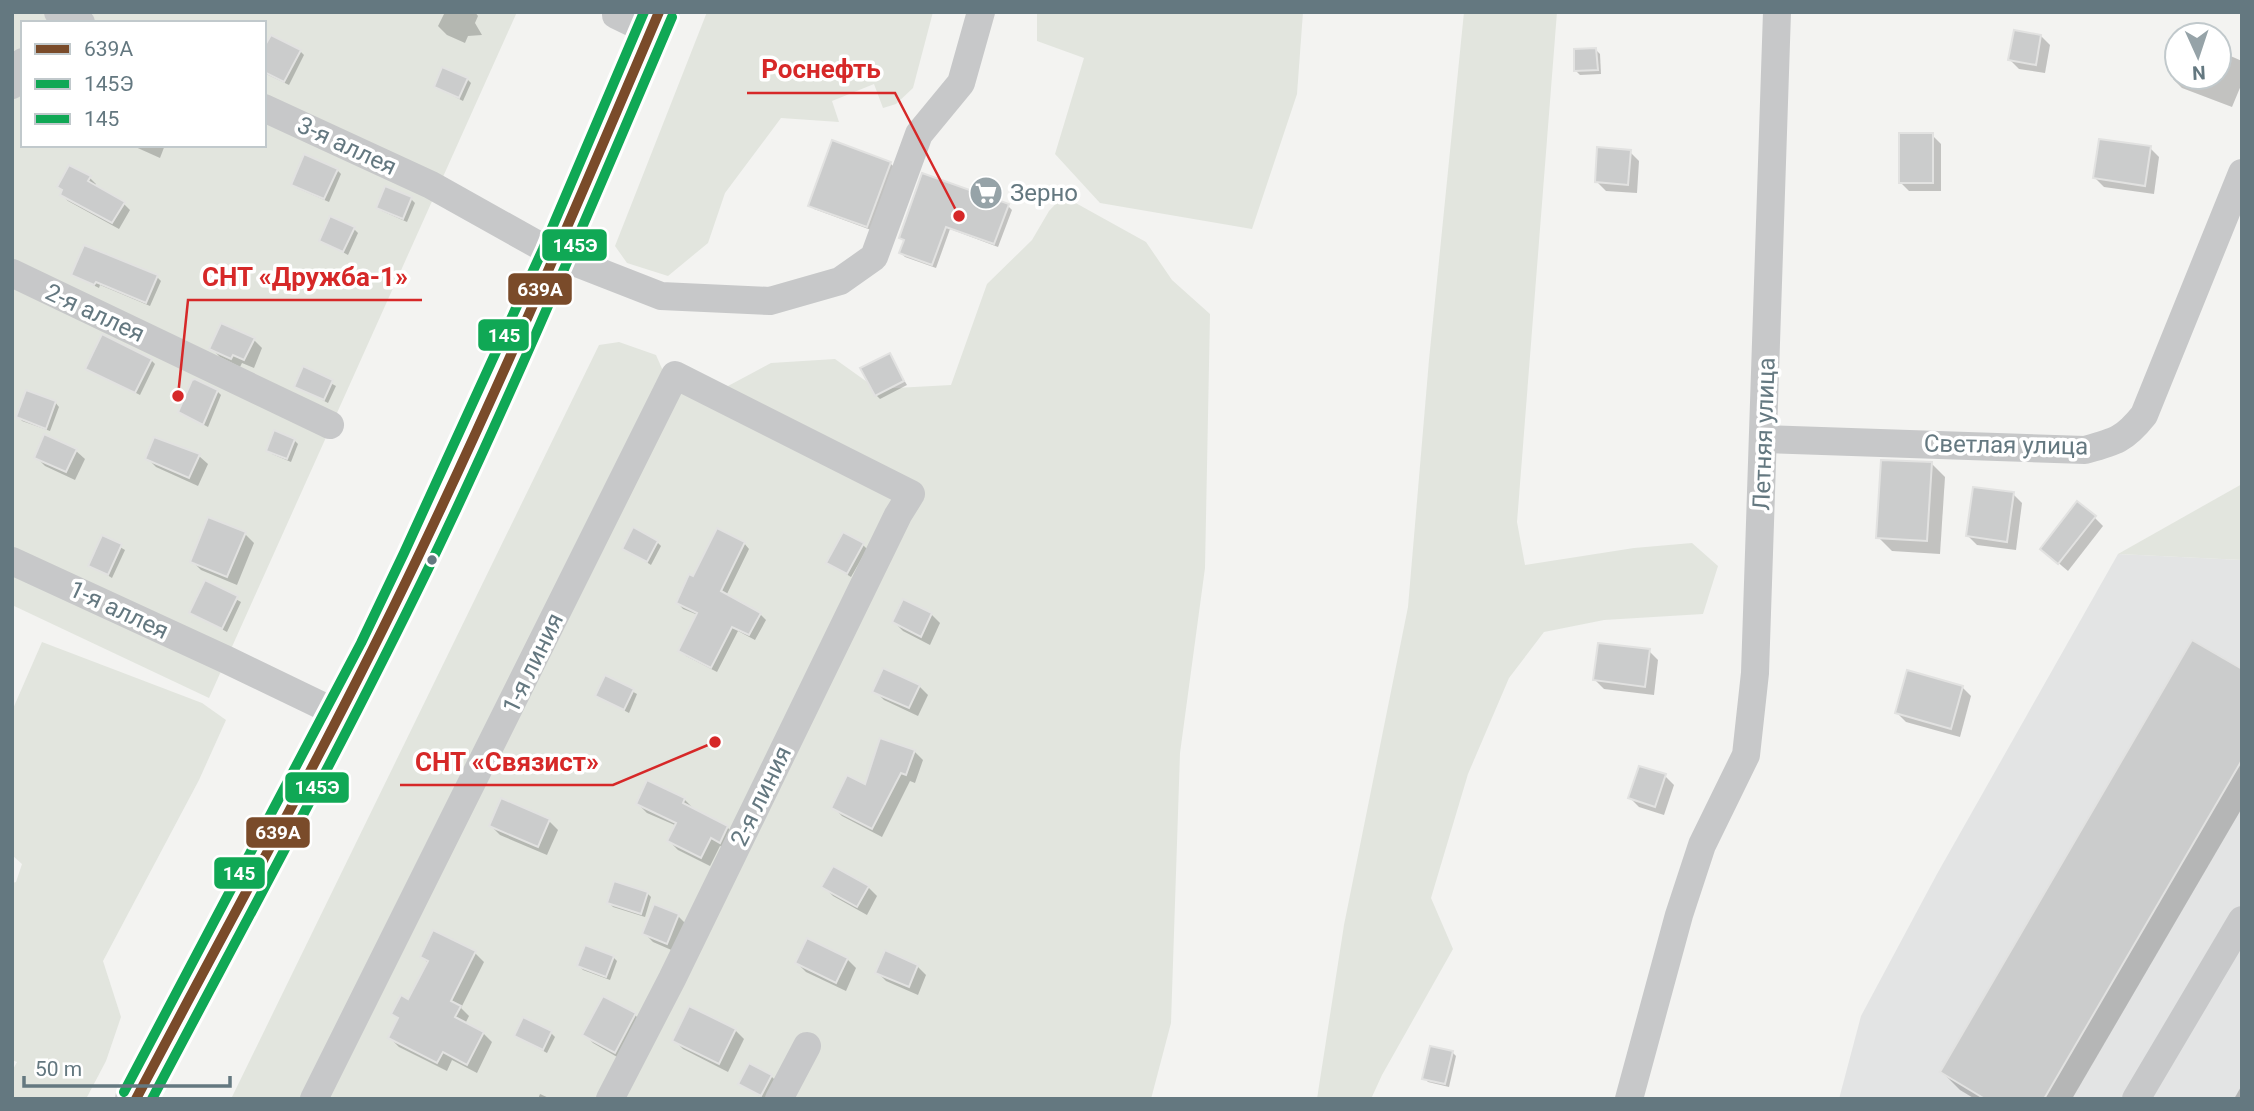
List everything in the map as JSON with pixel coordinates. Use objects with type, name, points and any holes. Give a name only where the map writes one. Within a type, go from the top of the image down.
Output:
[{"type":"highway","points":[[136,1099],[339,714],[417,559],[556,255],[655,22]]},
{"type":"street","points":[[58,12],[77,21]]},
{"type":"street","points":[[616,12],[616,15],[655,22]]},
{"type":"street","name":"3-я аллея","points":[[266,109],[431,185],[556,255],[661,296],[770,301],[840,281],[874,257],[919,134],[961,83],[981,12]]},
{"type":"street","name":"Летняя улица","points":[[1629,1099],[1679,915],[1702,845],[1746,755],[1755,673],[1777,12]]},
{"type":"street","points":[[12,85],[21,66]]},
{"type":"street","name":"Светлая улица","points":[[1764,439],[2085,450],[2109,443],[2129,433],[2144,415],[2242,173]]},
{"type":"street","name":"2-я аллея","points":[[12,274],[330,425]]},
{"type":"street","name":"1-я линия","points":[[314,1099],[675,376],[911,494]]},
{"type":"street","name":"2-я линия","points":[[610,1099],[672,979],[898,514],[911,494]]},
{"type":"street","name":"1-я аллея","points":[[12,561],[339,714]]},
{"type":"street","points":[[2136,1099],[2242,920]]},
{"type":"street","points":[[779,1099],[807,1046]]},
{"type":"shaded area","points":[[12,12],[517,12],[209,698],[12,605]]},
{"type":"shaded area","points":[[707,12],[933,12],[913,88],[896,104],[883,108],[874,84],[832,101],[839,122],[781,118],[725,193],[708,243],[668,276],[627,263],[615,246]]},
{"type":"shaded area","points":[[1037,12],[1303,12],[1297,94],[1252,229],[1100,203],[1055,154],[1084,58],[1037,41]]},
{"type":"shaded area","points":[[1464,12],[1557,12],[1517,522],[1525,565],[1634,548],[1692,543],[1718,566],[1703,614],[1604,620],[1544,632],[1509,678],[1468,774],[1431,898],[1453,949],[1371,1099],[1317,1099],[1344,925],[1408,607],[1429,360]]},
{"type":"shaded area","points":[[1063,196],[1146,242],[1172,280],[1210,314],[1205,568],[1180,753],[1171,1023],[1151,1099],[231,1099],[599,345],[619,342],[656,355],[667,380],[728,386],[771,363],[835,359],[877,389],[951,385],[987,284],[1032,240],[1049,211]]},
{"type":"shaded area","points":[[2242,484],[2242,560],[2118,554]]},
{"type":"shaded area","points":[[2118,554],[2242,560],[2242,1099],[1839,1099],[1861,1016],[1937,874]]},
{"type":"shaded area","points":[[42,642],[202,703],[226,720],[199,780],[103,961],[121,1017],[106,1061],[86,1099],[12,1099],[12,1071],[17,1062],[12,1060],[12,883],[16,882],[22,864],[12,855],[12,711]]},
{"type":"building","points":[[2014,30],[2041,35],[2036,65],[2008,60]]},
{"type":"building","points":[[271,35],[301,50],[284,82],[266,73],[266,44]]},
{"type":"building","points":[[1596,48],[1598,70],[1574,71],[1574,49]]},
{"type":"building","points":[[442,67],[468,78],[459,98],[434,87]]},
{"type":"building","points":[[1899,133],[1933,133],[1933,183],[1899,183]]},
{"type":"building","points":[[2099,139],[2151,146],[2145,186],[2093,178]]},
{"type":"building","points":[[832,140],[891,162],[867,227],[808,206]]},
{"type":"building","points":[[1597,147],[1631,150],[1628,185],[1595,182]]},
{"type":"building","points":[[304,154],[338,169],[324,199],[291,185]]},
{"type":"building","points":[[69,165],[91,176],[88,181],[125,202],[112,223],[60,195],[62,190],[57,187]]},
{"type":"building","points":[[922,173],[1009,204],[994,244],[946,227],[932,265],[899,253],[904,240],[899,238]]},
{"type":"building","points":[[385,186],[412,197],[403,219],[376,208]]},
{"type":"building","points":[[330,216],[355,227],[343,252],[319,241]]},
{"type":"building","points":[[84,245],[158,275],[146,303],[96,282],[94,285],[71,275]]},
{"type":"building","points":[[221,323],[255,338],[244,360],[233,355],[231,359],[209,349]]},
{"type":"building","points":[[102,334],[152,359],[135,393],[85,369]]},
{"type":"building","points":[[890,353],[904,381],[875,396],[860,368]]},
{"type":"building","points":[[303,366],[333,380],[324,400],[294,387]]},
{"type":"building","points":[[192,380],[218,390],[203,425],[178,412]]},
{"type":"building","points":[[26,390],[56,401],[46,429],[16,417]]},
{"type":"building","points":[[274,430],[295,439],[287,459],[266,451]]},
{"type":"building","points":[[44,434],[77,449],[66,472],[34,458]]},
{"type":"building","points":[[154,437],[200,454],[189,478],[145,459]]},
{"type":"building","points":[[1881,460],[1932,462],[1927,541],[1876,538]]},
{"type":"building","points":[[1973,487],[2014,492],[2007,542],[1966,536]]},
{"type":"building","points":[[2077,501],[2096,516],[2058,564],[2040,549]]},
{"type":"building","points":[[208,517],[246,532],[227,577],[190,562]]},
{"type":"building","points":[[633,527],[658,541],[647,562],[622,549]]},
{"type":"building","points":[[717,528],[745,542],[721,591],[761,613],[749,635],[732,627],[711,668],[678,651],[697,613],[676,603],[689,574],[693,576]]},
{"type":"building","points":[[843,532],[864,543],[847,574],[826,563]]},
{"type":"building","points":[[102,535],[122,544],[108,575],[88,566]]},
{"type":"building","points":[[205,580],[238,596],[222,629],[189,613]]},
{"type":"building","points":[[903,599],[932,613],[921,637],[892,622]]},
{"type":"building","points":[[2192,640],[2242,669],[2242,760],[2044,1099],[1985,1099],[1940,1072]]},
{"type":"building","points":[[1598,643],[1650,649],[1645,687],[1593,680]]},
{"type":"building","points":[[883,668],[920,685],[909,708],[872,692]]},
{"type":"building","points":[[1907,670],[1963,686],[1951,729],[1895,713]]},
{"type":"building","points":[[605,675],[634,689],[624,710],[595,696]]},
{"type":"building","points":[[880,738],[915,750],[906,775],[901,773],[872,829],[831,808],[847,775],[865,784]]},
{"type":"building","points":[[1639,766],[1666,774],[1655,807],[1628,798]]},
{"type":"building","points":[[647,780],[685,798],[683,803],[728,826],[720,843],[711,838],[701,858],[667,841],[676,823],[636,804]]},
{"type":"building","points":[[501,798],[550,819],[538,847],[489,826]]},
{"type":"building","points":[[833,866],[869,886],[857,907],[821,887]]},
{"type":"building","points":[[614,881],[648,892],[641,914],[607,903]]},
{"type":"building","points":[[654,904],[679,914],[667,944],[642,934]]},
{"type":"building","points":[[433,930],[476,951],[451,1001],[461,1006],[455,1017],[484,1032],[467,1065],[443,1052],[437,1063],[388,1038],[398,1018],[391,1014],[401,995],[408,999],[428,961],[420,957]]},
{"type":"building","points":[[807,938],[848,958],[836,983],[795,963]]},
{"type":"building","points":[[585,945],[614,956],[606,977],[577,966]]},
{"type":"building","points":[[885,950],[918,965],[909,987],[875,973]]},
{"type":"building","points":[[603,996],[636,1013],[615,1053],[582,1035]]},
{"type":"building","points":[[689,1006],[736,1029],[719,1064],[672,1041]]},
{"type":"building","points":[[523,1017],[552,1031],[543,1050],[514,1036]]},
{"type":"building","points":[[1430,1046],[1453,1051],[1445,1084],[1422,1079]]},
{"type":"building","points":[[749,1063],[772,1075],[761,1096],[738,1084]]},
{"type":"transit line","name":"145","points":[[124,1092],[361,643],[543,249],[644,12]]},
{"type":"transit line","name":"639А","points":[[136,1099],[314,764],[416,561],[510,357],[659,12]]},
{"type":"transit line","name":"145Э","points":[[152,1099],[327,769],[428,569],[523,364],[672,17]]},
{"type":"place","name":"Зерно","points":[[986,193]]},
{"type":"place","name":"Роснефть","points":[[959,216]]},
{"type":"place","name":"СНТ «Дружба-1»","points":[[178,396]]},
{"type":"place","name":"СНТ «Связист»","points":[[715,742]]}]
